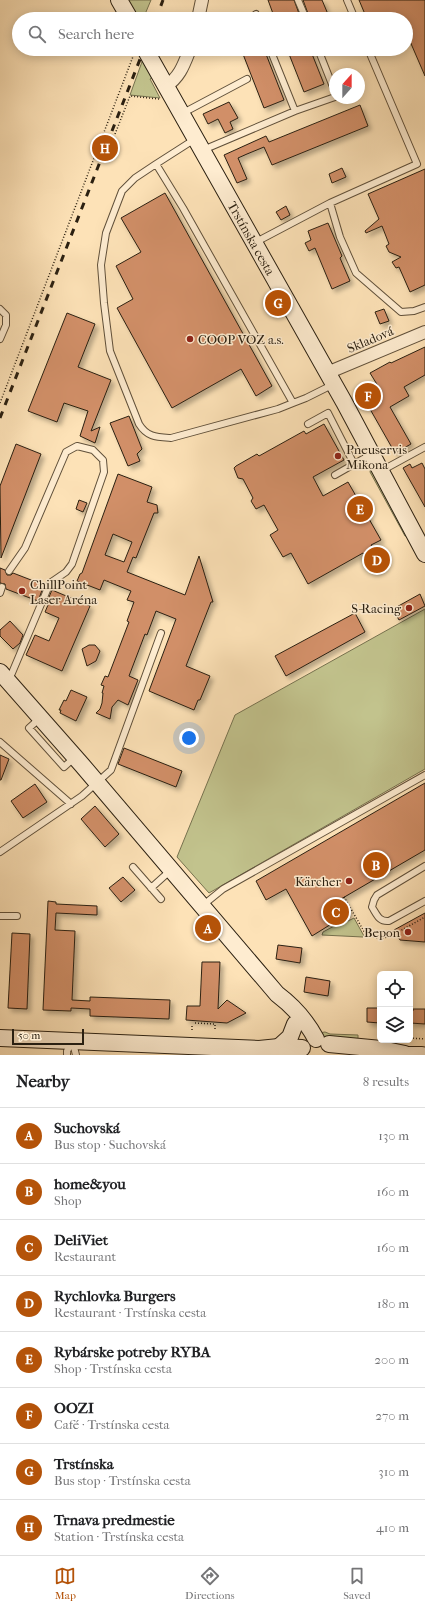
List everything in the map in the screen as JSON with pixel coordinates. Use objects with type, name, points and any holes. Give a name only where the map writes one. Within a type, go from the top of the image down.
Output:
[{"type":"main road","points":[[119,0],[126,12]]},
{"type":"main road","name":"Trstínska cesta","points":[[149,56],[164,93],[181,114],[372,454],[425,554]]},
{"type":"main road","points":[[4,677],[75,757],[277,994],[289,1003],[312,1032],[314,1048]]},
{"type":"main road","points":[[277,994],[295,1024],[314,1048]]},
{"type":"main road","points":[[280,1051],[290,1037],[295,1024]]},
{"type":"main road","points":[[0,1038],[72,1050],[259,1049],[280,1051],[314,1048],[381,1049],[401,1055],[422,1055]]},
{"type":"street","points":[[199,12],[202,0]]},
{"type":"street","points":[[164,93],[181,72],[187,56]]},
{"type":"street","name":"Skladová","points":[[330,379],[425,332]]},
{"type":"lane","points":[[298,0],[303,12]]},
{"type":"lane","points":[[347,0],[352,12]]},
{"type":"lane","points":[[273,56],[295,111]]},
{"type":"lane","points":[[321,56],[329,77]]},
{"type":"lane","points":[[254,243],[330,203],[417,164],[371,56]]},
{"type":"lane","points":[[181,114],[247,79]]},
{"type":"lane","points":[[329,99],[198,145],[156,164],[135,178],[122,191],[106,233],[101,265],[110,351],[139,424],[144,431],[155,437],[171,438],[278,409],[306,398],[330,379]]},
{"type":"lane","points":[[156,164],[183,208],[293,404]]},
{"type":"lane","points":[[330,203],[340,237],[356,273],[400,312],[414,311],[425,307]]},
{"type":"lane","points":[[0,309],[6,315],[6,325],[0,339]]},
{"type":"lane","points":[[308,424],[328,413],[354,464]]},
{"type":"lane","points":[[4,677],[50,583],[66,572],[72,564],[104,472],[103,460],[93,450],[77,446],[66,452],[25,548],[9,571]]},
{"type":"lane","points":[[381,471],[425,447]]},
{"type":"lane","points":[[335,475],[372,454]]},
{"type":"lane","points":[[0,852],[70,804],[111,770],[161,632]]},
{"type":"lane","points":[[0,742],[70,804]]},
{"type":"lane","points":[[202,906],[223,890],[425,775]]},
{"type":"lane","points":[[425,866],[377,895],[372,907],[379,919],[389,921],[425,901]]},
{"type":"lane","points":[[133,867],[161,899]]},
{"type":"lane","points":[[151,888],[171,870]]},
{"type":"lane","points":[[0,916],[18,916]]},
{"type":"path","points":[[0,403],[132,56]]},
{"type":"path","points":[[115,134],[130,96],[164,93]]},
{"type":"path","points":[[344,897],[349,905]]},
{"type":"path","points":[[195,1023],[215,1024],[215,1031]]},
{"type":"path","points":[[192,1025],[192,1030]]},
{"type":"path","points":[[413,1038],[425,1039]]},
{"type":"green space","points":[[126,0],[151,0],[146,12],[132,12]]},
{"type":"green space","points":[[143,59],[153,77],[150,79],[160,98],[130,95]]},
{"type":"green space","points":[[371,467],[407,536],[405,536],[370,472]]},
{"type":"green space","points":[[425,609],[425,769],[209,893],[177,857],[235,715]]},
{"type":"green space","points":[[354,918],[364,936],[363,937],[322,935],[323,932],[347,919],[348,921]]},
{"type":"green space","points":[[325,1032],[330,1034],[358,1035],[358,1041],[331,1040],[318,1033]]},
{"type":"building","points":[[268,0],[294,0],[298,12],[272,12]]},
{"type":"building","points":[[303,0],[322,0],[327,12],[307,12]]},
{"type":"building","points":[[359,0],[425,0],[425,76],[413,48],[413,12],[364,12]]},
{"type":"building","points":[[244,56],[267,56],[284,100],[264,108]]},
{"type":"building","points":[[290,56],[313,56],[324,84],[304,92]]},
{"type":"building","points":[[229,102],[238,118],[230,122],[233,129],[225,133],[218,119],[208,124],[203,114]]},
{"type":"building","points":[[360,105],[368,126],[272,165],[264,147],[247,154],[238,158],[247,179],[237,183],[224,155],[266,136],[269,142]]},
{"type":"building","points":[[342,168],[346,177],[332,183],[329,174]]},
{"type":"building","points":[[425,169],[425,285],[410,292],[399,267],[396,268],[392,262],[401,257],[389,252],[386,246],[389,244],[382,226],[366,233],[365,231],[379,219],[368,194]]},
{"type":"building","name":"COOP VOZ a.s.","points":[[165,193],[272,386],[256,396],[241,369],[172,408],[117,308],[133,299],[116,266],[141,252],[121,218]]},
{"type":"building","points":[[286,206],[290,215],[281,220],[276,212]]},
{"type":"building","points":[[328,223],[342,256],[340,258],[350,281],[332,289],[315,248],[309,251],[305,243],[311,240],[308,231]]},
{"type":"building","points":[[384,309],[389,321],[380,324],[375,312]]},
{"type":"building","points":[[67,313],[95,324],[78,367],[111,380],[91,431],[100,427],[95,443],[80,436],[88,411],[64,403],[57,422],[28,411]]},
{"type":"building","points":[[425,347],[425,375],[404,387],[409,396],[390,407],[411,444],[395,453],[362,395],[378,386],[370,373],[390,362],[391,363]]},
{"type":"building","points":[[129,416],[142,449],[137,454],[140,461],[128,466],[110,423]]},
{"type":"building","points":[[324,424],[344,460],[313,477],[323,496],[348,482],[381,540],[371,545],[383,566],[374,571],[363,553],[308,584],[291,553],[283,557],[270,535],[278,530],[264,505],[256,509],[251,501],[253,498],[243,479],[238,478],[234,468],[257,454],[259,456],[304,431],[306,434]]},
{"type":"building","points":[[16,444],[41,454],[1,558],[0,486]]},
{"type":"building","points":[[422,463],[425,469],[425,507],[403,468],[410,464],[412,468]]},
{"type":"building","points":[[118,474],[152,487],[147,502],[157,505],[158,513],[154,513],[136,558],[133,557],[127,572],[185,595],[199,556],[213,602],[211,602],[186,666],[210,676],[194,710],[149,691],[176,619],[156,611],[147,635],[145,634],[129,676],[138,680],[128,705],[118,700],[112,707],[110,719],[96,713],[100,709],[102,703],[104,686],[101,685],[105,676],[108,677],[129,622],[127,621],[134,602],[127,600],[131,591],[104,580],[100,590],[77,581],[82,573]],"holes":[[[113,534],[132,542],[124,562],[105,555]]]},
{"type":"building","points":[[79,500],[87,503],[83,512],[76,509]]},
{"type":"building","points":[[0,568],[5,570],[7,575],[11,575],[13,573],[44,585],[38,601],[6,589],[5,584],[0,583]]},
{"type":"building","points":[[52,590],[90,606],[62,671],[26,655],[35,635],[49,641],[59,618],[45,612],[48,605],[46,604]]},
{"type":"building","name":"S-Racing","points":[[420,594],[425,606],[399,620],[393,609]]},
{"type":"building","points":[[355,613],[365,632],[286,676],[275,656]]},
{"type":"building","points":[[10,621],[23,635],[20,643],[13,649],[0,636],[0,630]]},
{"type":"building","points":[[89,645],[95,645],[100,651],[96,661],[87,666],[82,649]]},
{"type":"building","points":[[71,690],[87,697],[76,721],[60,713],[61,710],[59,710],[64,700],[66,701]]},
{"type":"building","points":[[124,748],[182,771],[176,787],[118,764]]},
{"type":"building","points":[[0,755],[9,759],[1,780],[0,780]]},
{"type":"building","points":[[425,783],[425,850],[341,899],[349,913],[312,936],[286,889],[266,900],[256,881]]},
{"type":"building","points":[[35,784],[47,802],[23,818],[11,801]]},
{"type":"building","points":[[95,806],[119,834],[105,847],[81,819]]},
{"type":"building","points":[[123,877],[135,890],[121,902],[109,888]]},
{"type":"building","points":[[48,901],[56,902],[56,904],[97,906],[97,915],[56,913],[55,930],[75,931],[72,1000],[90,1001],[90,997],[170,1000],[169,1019],[90,1016],[90,1009],[71,1008],[71,1011],[43,1010]]},
{"type":"building","points":[[425,913],[425,942],[400,940],[394,930]]},
{"type":"building","points":[[12,933],[30,934],[27,1009],[8,1008]]},
{"type":"building","points":[[278,945],[302,948],[300,963],[276,959]]},
{"type":"building","points":[[202,962],[220,962],[218,1009],[227,1000],[246,1013],[227,1023],[186,1020],[187,1006],[200,1006]]},
{"type":"building","points":[[306,977],[330,981],[328,996],[304,992]]},
{"type":"building","points":[[367,1008],[377,1008],[377,1023],[367,1022]]},
{"type":"building","points":[[413,1009],[425,1009],[425,1024],[413,1023]]},
{"type":"railway","points":[[159,12],[163,0]]},
{"type":"railway","points":[[0,418],[141,56]]},
{"type":"place","name":"Trnava predmestie","points":[[105,148]]},
{"type":"place","name":"Trstínska","points":[[278,303]]},
{"type":"place","name":"COOP VOZ a.s.","points":[[190,339]]},
{"type":"place","name":"OOZI","points":[[368,396]]},
{"type":"place","name":"Pneuservis Mikona","points":[[338,456]]},
{"type":"place","name":"Rybárske potreby RYBA","points":[[360,509]]},
{"type":"place","name":"Rychlovka Burgers","points":[[377,560]]},
{"type":"place","name":"ChillPoint Laser Aréna","points":[[22,591]]},
{"type":"place","name":"S-Racing","points":[[409,608]]},
{"type":"place","name":"home&you","points":[[376,865]]},
{"type":"place","name":"Kärcher","points":[[349,881]]},
{"type":"place","name":"DeliViet","points":[[336,912]]},
{"type":"place","name":"Suchovská","points":[[208,928]]},
{"type":"place","name":"Bepon","points":[[408,932]]}]
